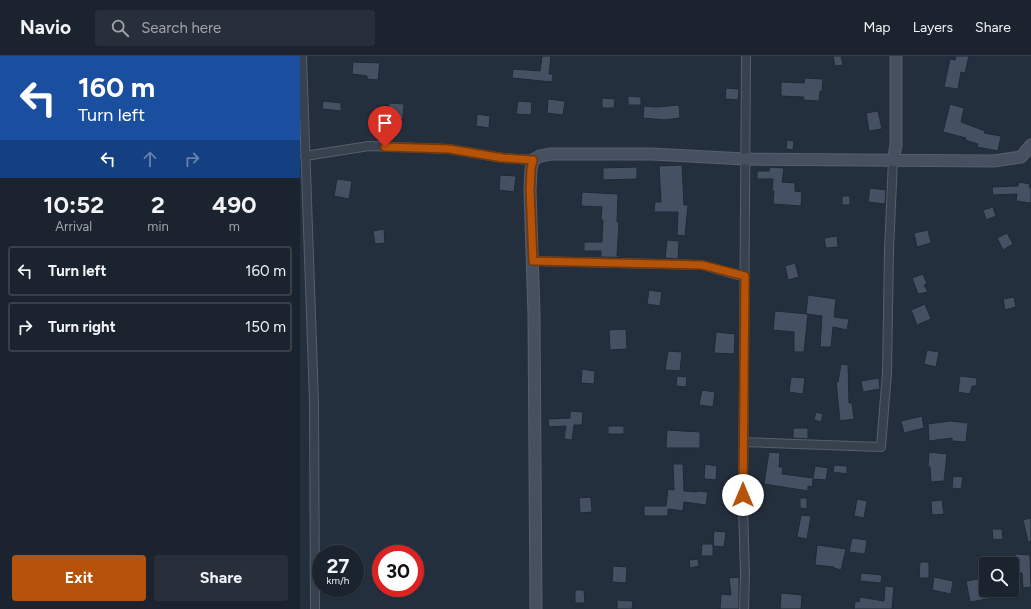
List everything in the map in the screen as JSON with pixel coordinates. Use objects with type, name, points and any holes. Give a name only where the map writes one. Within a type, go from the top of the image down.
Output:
[{"type":"street","points":[[302,56],[314,402],[315,609]]},
{"type":"street","points":[[744,609],[745,573],[743,508],[746,56]]},
{"type":"street","points":[[744,442],[881,447],[887,373],[889,250],[893,160],[896,146],[896,56]]},
{"type":"street","points":[[305,156],[369,146],[449,149],[503,158],[533,160],[540,156],[551,154],[652,154],[746,159],[994,161],[1021,157],[1031,145]]},
{"type":"street","points":[[533,160],[530,190],[534,314],[536,609]]},
{"type":"street","points":[[533,261],[702,265],[745,276]]},
{"type":"building","points":[[542,56],[551,56],[549,74],[553,74],[552,82],[512,78],[513,69],[540,71]]},
{"type":"building","points":[[833,56],[841,56],[843,65],[835,66]]},
{"type":"building","points":[[956,56],[969,56],[965,73],[961,72],[958,89],[944,87],[950,59],[955,60]]},
{"type":"building","points":[[353,62],[380,63],[378,80],[367,79],[367,76],[352,74]]},
{"type":"building","points":[[805,78],[823,79],[822,92],[820,91],[819,101],[803,100],[804,97],[781,96],[781,82],[804,83]]},
{"type":"building","points":[[726,88],[739,89],[738,100],[725,99]]},
{"type":"building","points":[[628,96],[641,97],[641,105],[628,105]]},
{"type":"building","points":[[602,98],[615,99],[614,108],[602,108]]},
{"type":"building","points":[[548,99],[565,101],[563,115],[547,113]]},
{"type":"building","points":[[323,101],[341,103],[341,111],[322,109]]},
{"type":"building","points":[[518,101],[532,102],[531,115],[516,114]]},
{"type":"building","points":[[389,103],[404,104],[403,119],[388,118]]},
{"type":"building","points":[[950,104],[964,108],[961,122],[985,131],[984,133],[1001,136],[998,151],[977,147],[978,144],[965,140],[966,138],[943,132]]},
{"type":"building","points":[[679,105],[680,118],[665,120],[643,118],[644,106],[656,107]]},
{"type":"building","points":[[878,111],[882,129],[869,131],[866,113]]},
{"type":"building","points":[[477,114],[490,116],[489,128],[476,126]]},
{"type":"building","points":[[787,140],[794,141],[793,150],[786,149]]},
{"type":"building","points":[[682,165],[684,205],[688,205],[685,236],[677,235],[678,212],[654,212],[655,202],[661,202],[659,166]]},
{"type":"building","points":[[637,167],[637,179],[603,180],[603,168]]},
{"type":"building","points":[[770,167],[784,168],[782,182],[795,183],[795,191],[802,192],[801,206],[773,204],[773,179],[757,179],[757,171],[769,171]]},
{"type":"building","points":[[500,175],[516,176],[514,192],[499,190]]},
{"type":"building","points":[[337,179],[352,181],[349,199],[334,196]]},
{"type":"building","points":[[1019,182],[1030,184],[1031,203],[1016,201],[1017,194],[993,195],[992,187],[1018,186]]},
{"type":"building","points":[[870,188],[886,190],[885,204],[868,202]]},
{"type":"building","points":[[582,192],[618,194],[617,222],[619,222],[617,256],[635,258],[601,257],[601,251],[584,251],[584,242],[602,242],[603,220],[601,220],[602,207],[581,206]]},
{"type":"building","points":[[842,196],[850,196],[850,205],[842,205]]},
{"type":"building","points":[[993,207],[996,216],[986,220],[983,210]]},
{"type":"building","points":[[384,229],[385,243],[375,244],[373,231]]},
{"type":"building","points":[[928,230],[931,243],[917,247],[914,233]]},
{"type":"building","points":[[1007,233],[1013,244],[1003,250],[997,238]]},
{"type":"building","points":[[837,236],[838,247],[826,248],[824,238]]},
{"type":"building","points":[[667,240],[679,241],[678,259],[665,258]]},
{"type":"building","points":[[795,263],[799,277],[788,280],[785,266]]},
{"type":"building","points":[[923,274],[927,284],[924,285],[928,292],[918,294],[912,278]]},
{"type":"building","points":[[649,290],[662,292],[660,306],[647,304]]},
{"type":"building","points":[[808,295],[836,299],[834,317],[849,319],[847,330],[833,327],[831,347],[820,347],[822,316],[806,314]]},
{"type":"building","points":[[1014,297],[1016,307],[1005,310],[1003,299]]},
{"type":"building","points":[[925,304],[931,319],[917,325],[911,310]]},
{"type":"building","points":[[775,311],[808,314],[804,352],[794,352],[794,332],[773,330]]},
{"type":"building","points":[[626,329],[627,349],[610,350],[609,330]]},
{"type":"building","points":[[716,332],[735,334],[734,354],[714,353]]},
{"type":"building","points":[[927,350],[939,352],[936,367],[924,364]]},
{"type":"building","points":[[668,351],[682,352],[680,371],[665,370]]},
{"type":"building","points":[[841,364],[848,365],[849,403],[852,403],[854,419],[840,421],[836,382],[838,382]]},
{"type":"building","points":[[582,369],[595,371],[594,384],[581,383]]},
{"type":"building","points":[[677,376],[687,377],[686,387],[676,386]]},
{"type":"building","points":[[960,376],[977,378],[976,386],[972,386],[970,394],[958,392]]},
{"type":"building","points":[[791,377],[805,378],[803,394],[789,392]]},
{"type":"building","points":[[879,378],[880,389],[863,392],[861,381]]},
{"type":"building","points":[[702,390],[715,392],[713,407],[699,405]]},
{"type":"building","points":[[570,411],[583,412],[582,425],[574,425],[572,440],[564,439],[566,426],[549,427],[548,419],[570,418]]},
{"type":"building","points":[[816,412],[823,414],[821,422],[814,420]]},
{"type":"building","points":[[922,416],[924,428],[904,433],[901,421]]},
{"type":"building","points":[[950,421],[968,423],[966,442],[952,441],[952,438],[929,441],[928,424]]},
{"type":"building","points":[[608,426],[624,426],[624,434],[608,434]]},
{"type":"building","points":[[793,428],[808,428],[808,439],[793,438]]},
{"type":"building","points":[[667,430],[700,432],[700,448],[666,448]]},
{"type":"building","points":[[769,452],[780,453],[779,467],[783,467],[782,474],[813,478],[815,466],[828,468],[826,480],[813,479],[812,487],[808,486],[808,491],[764,484]]},
{"type":"building","points":[[929,452],[947,454],[944,481],[931,482],[930,467],[928,466]]},
{"type":"building","points":[[673,464],[683,464],[684,491],[708,492],[706,505],[684,502],[683,511],[668,509],[668,516],[644,516],[644,506],[666,506],[668,489],[674,490]]},
{"type":"building","points":[[705,464],[717,466],[716,480],[704,479]]},
{"type":"building","points":[[834,465],[847,466],[847,474],[833,472]]},
{"type":"building","points":[[953,476],[963,477],[961,489],[952,488]]},
{"type":"building","points":[[591,497],[592,512],[580,513],[579,498]]},
{"type":"building","points":[[800,498],[807,498],[807,509],[800,508]]},
{"type":"building","points":[[857,499],[867,501],[864,518],[854,516]]},
{"type":"building","points":[[942,500],[944,514],[932,515],[931,501]]},
{"type":"building","points":[[801,515],[811,516],[807,539],[797,537]]},
{"type":"building","points":[[1031,518],[1031,541],[1028,542],[1023,520]]},
{"type":"building","points":[[992,529],[1002,529],[1003,539],[993,540]]},
{"type":"building","points":[[714,531],[726,532],[724,547],[713,546]]},
{"type":"building","points":[[852,538],[867,540],[865,554],[849,552]]},
{"type":"building","points":[[702,544],[713,544],[713,556],[701,556]]},
{"type":"building","points":[[817,545],[846,549],[841,570],[834,567],[815,565]]},
{"type":"building","points":[[1015,554],[1030,555],[1031,587],[1023,588],[1022,573],[1019,573],[1019,557],[1015,557]]},
{"type":"building","points":[[698,559],[699,566],[690,568],[689,560]]},
{"type":"building","points":[[920,562],[929,562],[929,578],[919,578]]},
{"type":"building","points":[[613,566],[627,567],[626,583],[612,582]]},
{"type":"building","points":[[861,573],[882,575],[881,583],[860,581]]},
{"type":"building","points":[[739,577],[739,609],[720,609],[721,594],[731,595],[729,578]]},
{"type":"building","points":[[934,577],[953,581],[951,594],[932,590]]},
{"type":"building","points":[[979,579],[979,597],[993,598],[970,602],[966,581]]},
{"type":"building","points":[[885,586],[894,587],[892,609],[854,609],[855,601],[859,602],[860,597],[884,601]]},
{"type":"building","points":[[575,590],[584,590],[585,603],[575,603]]},
{"type":"building","points":[[781,593],[802,595],[801,609],[780,609]]},
{"type":"building","points":[[617,600],[633,601],[632,609],[617,609]]},
{"type":"route","points":[[385,147],[449,149],[503,158],[533,160],[530,190],[533,261],[702,265],[745,276],[743,495]]}]
